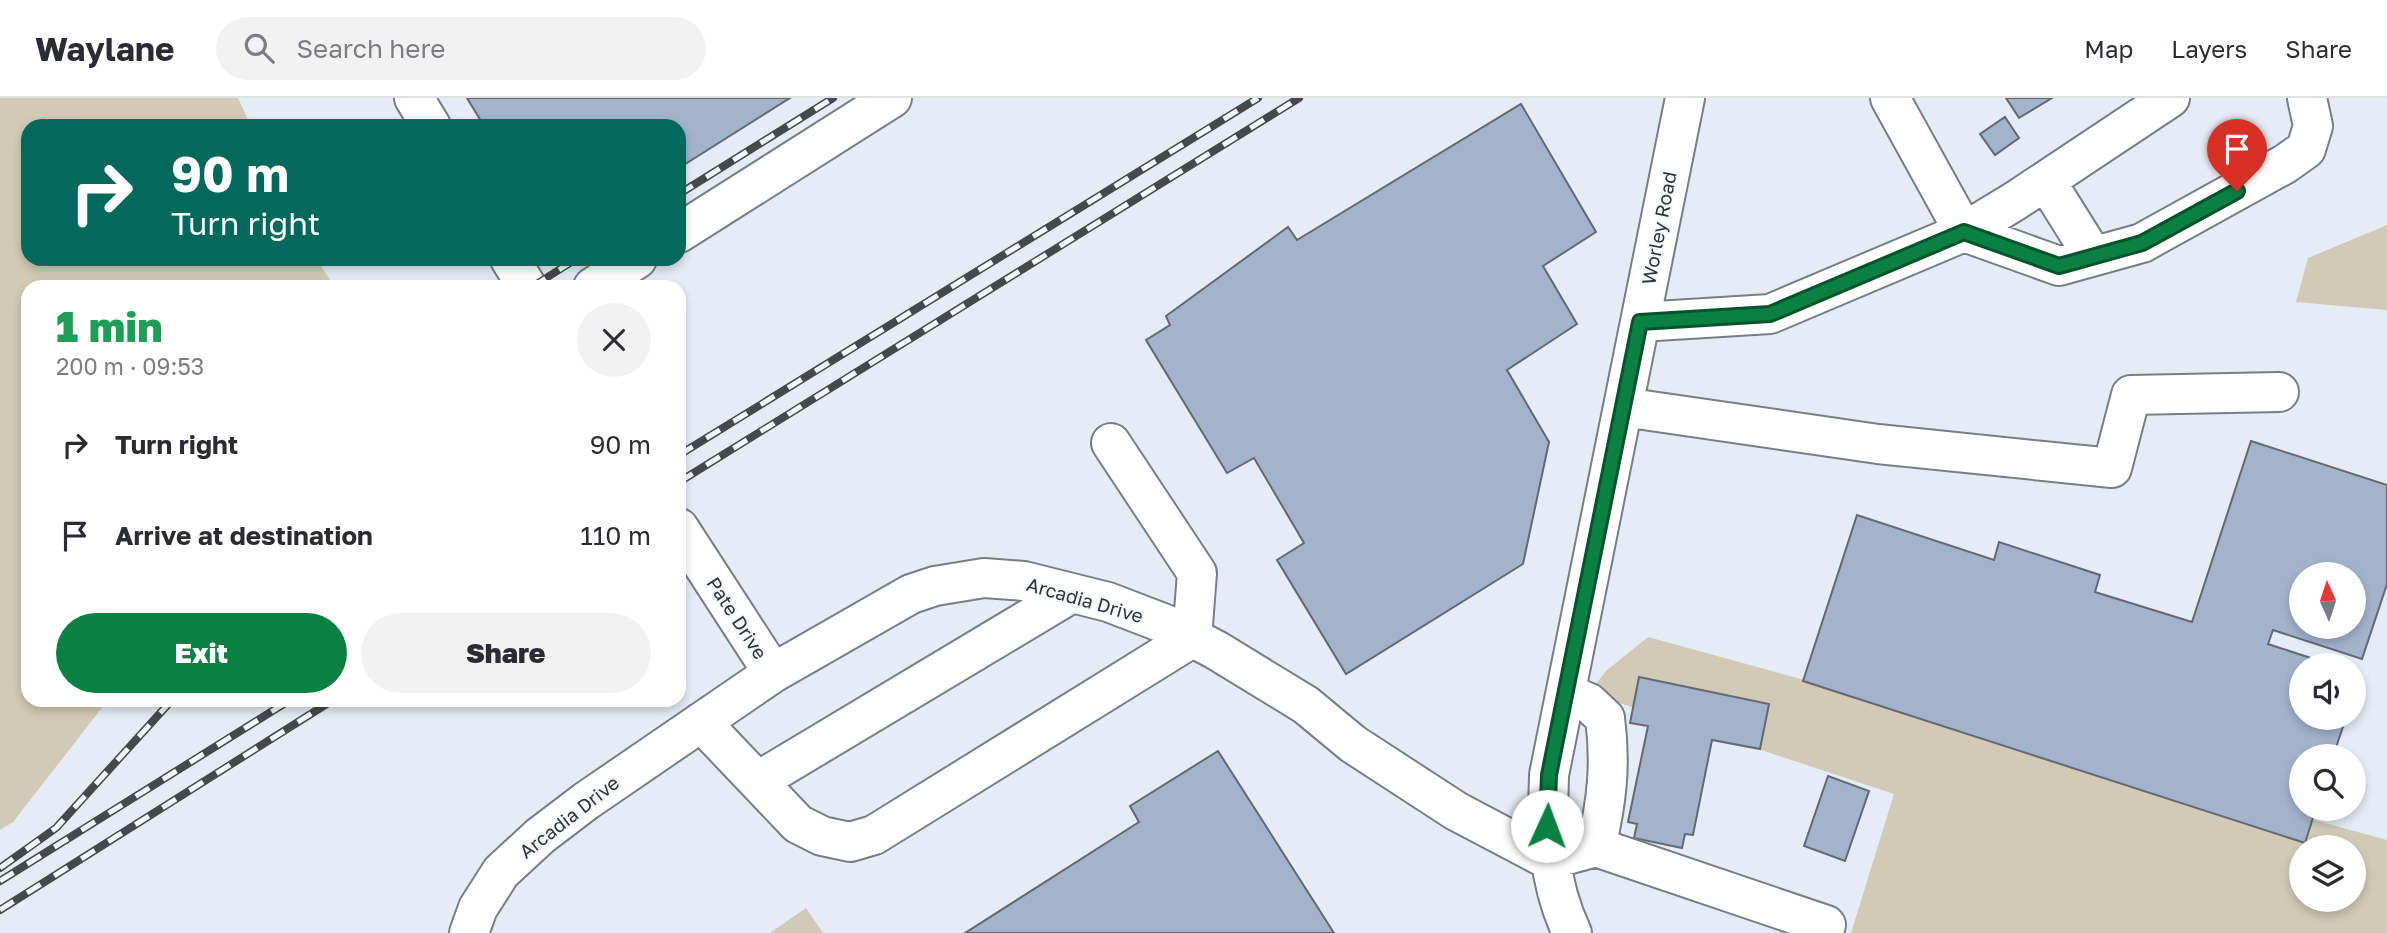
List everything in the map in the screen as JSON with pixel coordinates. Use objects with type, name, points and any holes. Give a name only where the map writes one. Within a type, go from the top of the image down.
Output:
[{"type":"street","points":[[414,98],[427,119]]},
{"type":"street","points":[[686,229],[892,98]]},
{"type":"street","name":"Worley Road","points":[[1572,933],[1560,909],[1549,860],[1549,775],[1685,98]]},
{"type":"street","points":[[1890,98],[1964,232],[2059,266],[2142,243],[2285,164],[2306,149],[2313,126],[2307,98]]},
{"type":"street","points":[[1640,322],[1770,314],[1964,232],[2046,181],[2169,98]]},
{"type":"street","points":[[2046,181],[2093,256]]},
{"type":"street","points":[[604,280],[626,266]]},
{"type":"street","points":[[1623,407],[1878,444],[2112,468],[2131,395],[2279,392]]},
{"type":"street","points":[[701,722],[798,824],[822,836],[850,842],[874,835],[1192,638],[1197,573],[1111,443]]},
{"type":"street","name":"Pate Drive","points":[[686,539],[773,673]]},
{"type":"street","name":"Arcadia Drive","points":[[469,933],[478,908],[501,872],[540,836],[586,801],[773,673],[911,594],[934,586],[984,578],[1024,581],[1108,602],[1168,625],[1306,705],[1353,744],[1456,811],[1549,860]]},
{"type":"street","points":[[758,782],[1072,593]]},
{"type":"street","points":[[1566,693],[1589,703],[1605,718],[1610,754],[1604,814],[1596,847]]},
{"type":"street","points":[[1549,860],[1596,847],[1826,925]]},
{"type":"shaded area","points":[[0,98],[238,98],[248,119],[21,119],[21,266],[321,266],[330,280],[21,280],[21,707],[103,707],[13,822],[0,830]]},
{"type":"shaded area","points":[[2387,225],[2387,310],[2296,302],[2308,258]]},
{"type":"shaded area","points":[[1648,637],[2289,813],[2289,821],[2318,821],[2387,840],[2387,933],[1851,933],[1894,794],[1589,693],[1606,671]]},
{"type":"shaded area","points":[[806,908],[823,933],[770,933]]},
{"type":"building","points":[[467,98],[790,98],[686,164],[686,119],[480,119]]},
{"type":"building","points":[[2006,98],[2052,98],[2019,118]]},
{"type":"building","points":[[1521,104],[1596,232],[1543,266],[1577,324],[1507,370],[1549,442],[1523,564],[1346,674],[1277,560],[1304,543],[1254,458],[1227,473],[1146,340],[1170,325],[1166,316],[1288,227],[1297,240]]},
{"type":"building","points":[[2005,117],[2019,138],[1995,155],[1980,134]]},
{"type":"building","points":[[2251,441],[2387,485],[2387,584],[2364,653],[2344,653],[2301,639],[2366,639],[2366,562],[2289,562],[2289,635],[2273,630],[2268,644],[2295,653],[2289,653],[2289,730],[2342,730],[2337,744],[2289,744],[2289,821],[2312,821],[2308,835],[2289,835],[2289,838],[1803,681],[1857,515],[1994,560],[1999,542],[2100,575],[2095,592],[2192,622]]},
{"type":"building","points":[[1639,677],[1769,704],[1760,749],[1712,740],[1693,835],[1685,834],[1682,848],[1634,838],[1637,824],[1628,822],[1648,726],[1630,723]]},
{"type":"building","points":[[1218,751],[1334,933],[965,933],[1139,822],[1130,806]]},
{"type":"building","points":[[1828,776],[1869,791],[1845,861],[1804,846]]},
{"type":"railway","points":[[686,190],[833,98]]},
{"type":"railway","points":[[686,451],[1258,98]]},
{"type":"railway","points":[[686,478],[1299,98]]},
{"type":"railway","points":[[543,280],[565,266]]},
{"type":"railway","points":[[0,868],[56,828],[166,707]]},
{"type":"railway","points":[[0,881],[279,707]]},
{"type":"railway","points":[[0,910],[322,707]]},
{"type":"route","points":[[1547,826],[1549,775],[1640,322],[1770,314],[1964,232],[2059,266],[2142,243],[2237,191]]}]
